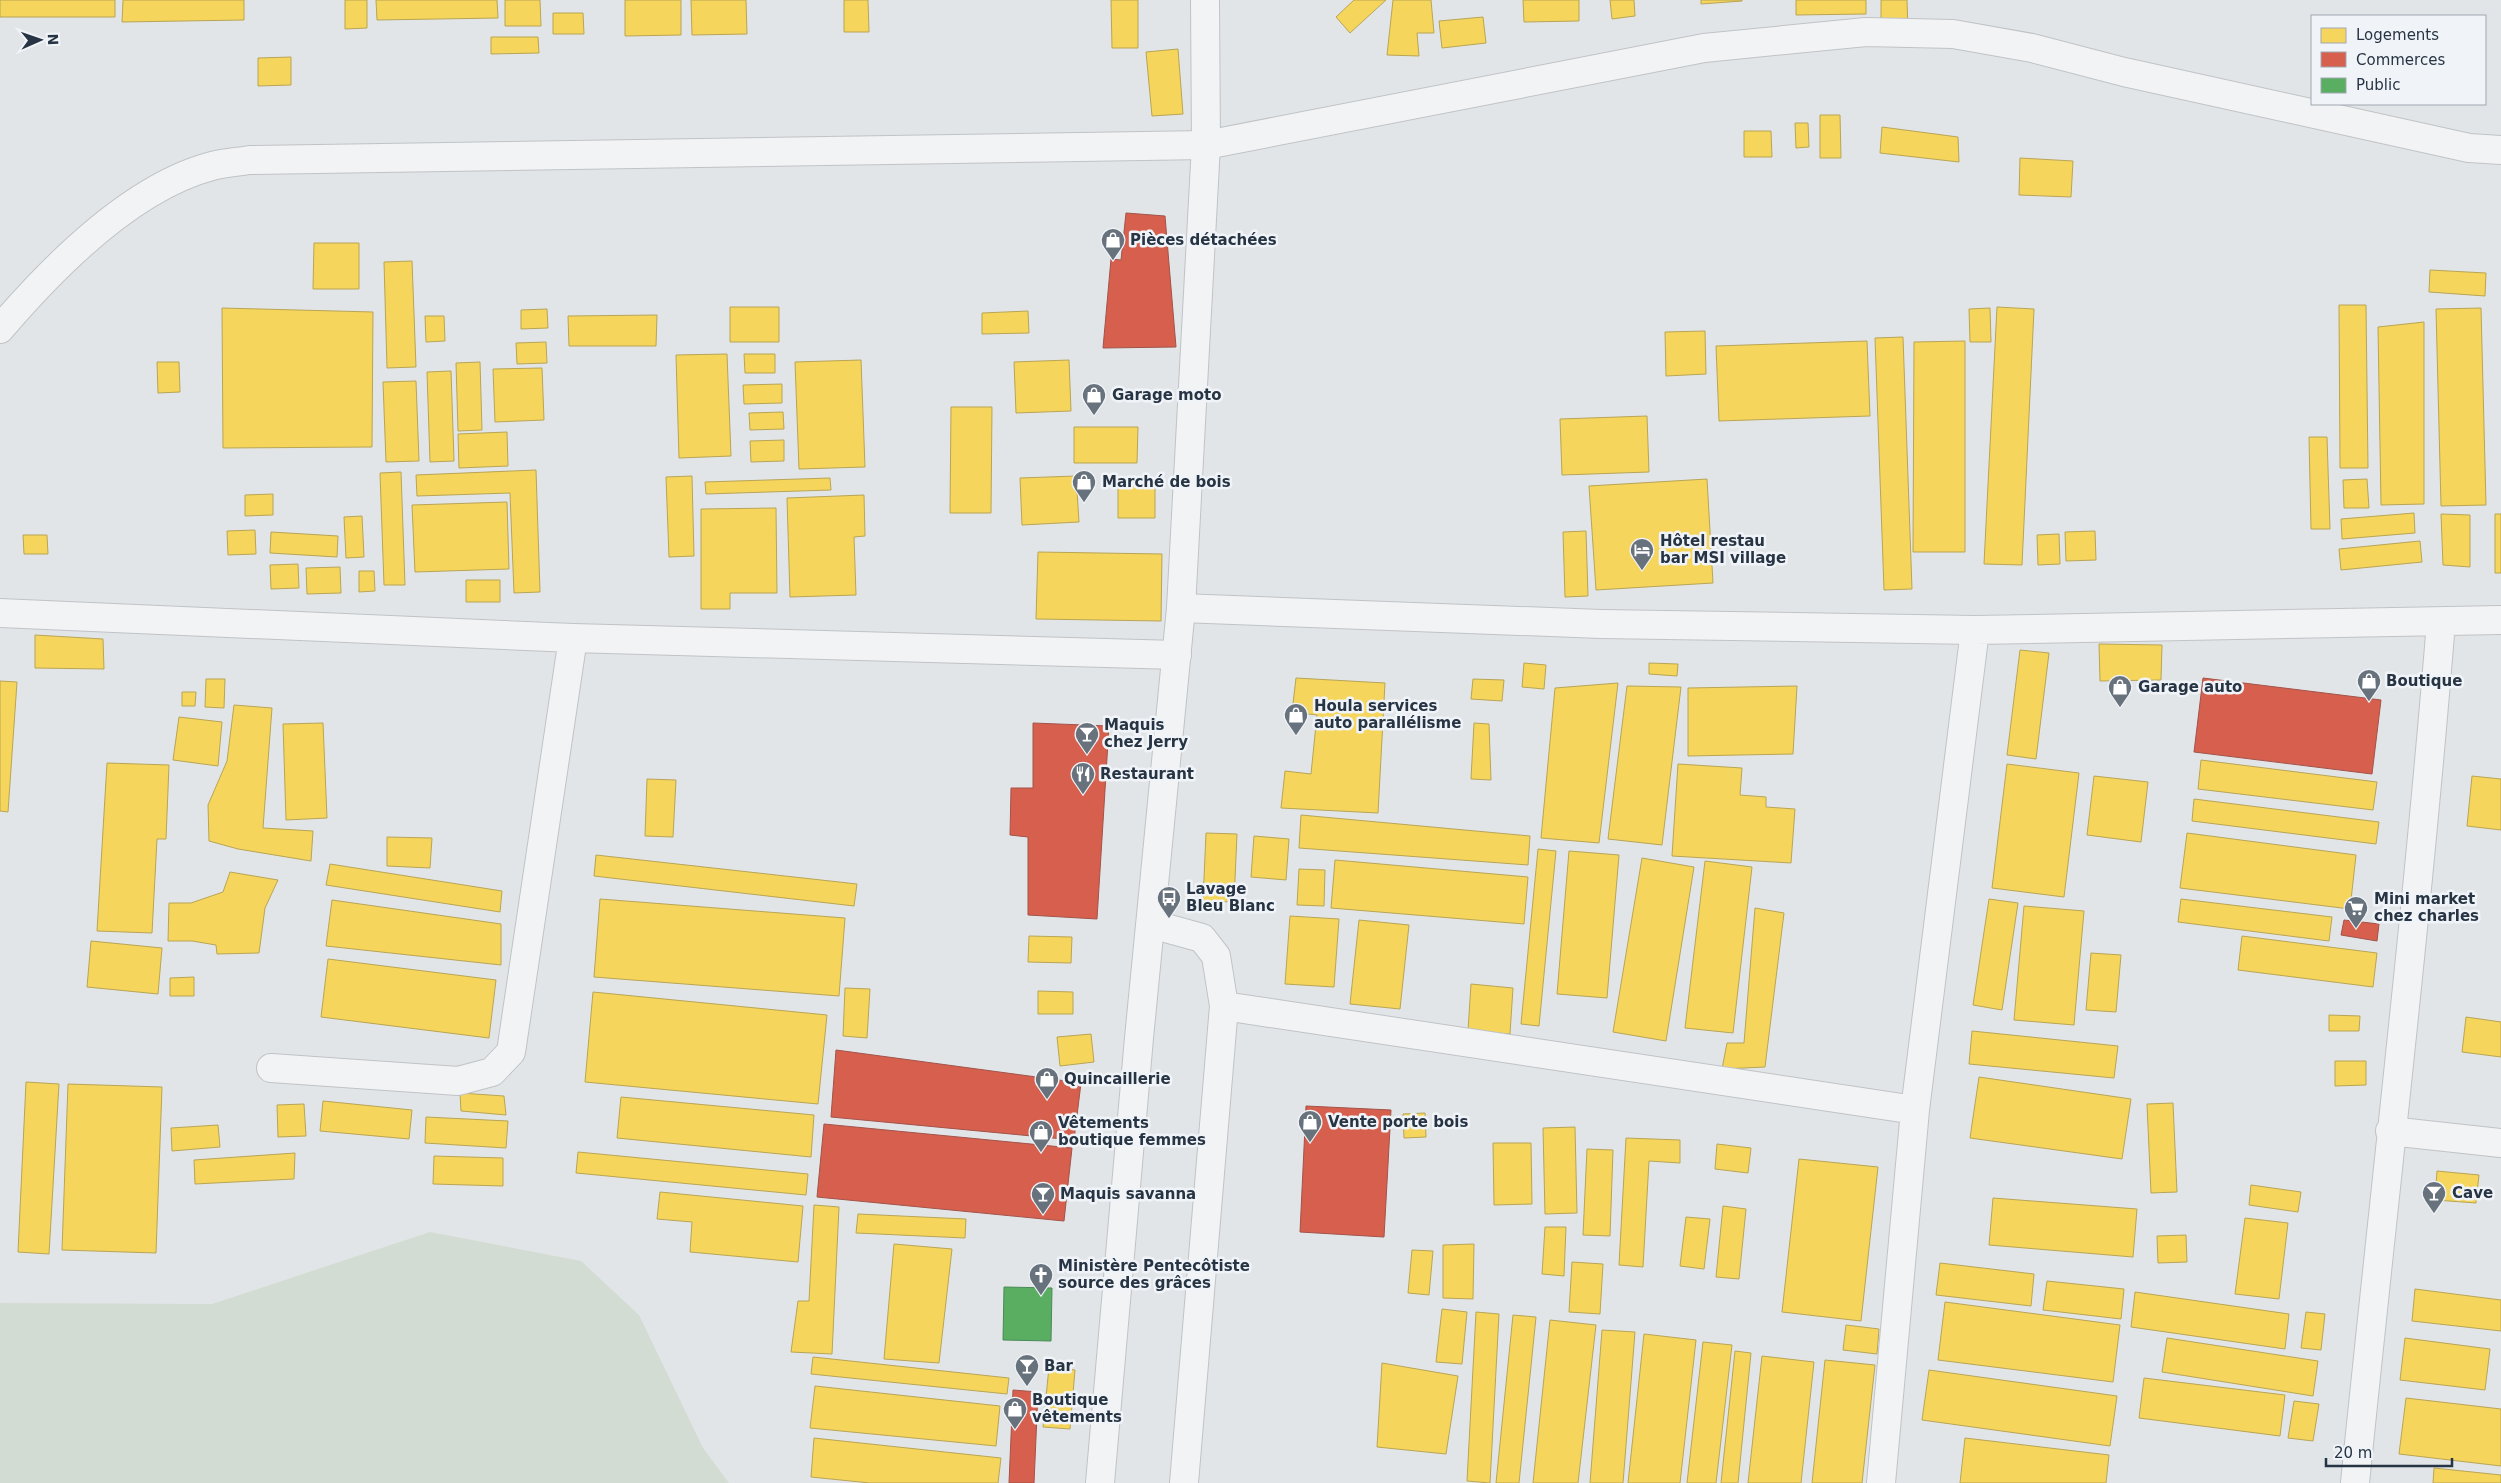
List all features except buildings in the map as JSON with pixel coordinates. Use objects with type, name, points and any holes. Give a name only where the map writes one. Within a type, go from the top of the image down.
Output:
[{"type":"street","points":[[1100,1483],[1181,608],[1206,145],[1205,0]]},
{"type":"street","points":[[0,329],[44,280],[86,241],[128,208],[170,183],[212,167],[250,160],[1206,145],[1704,48],[1866,32],[1953,34],[2032,48],[2124,72],[2469,148],[2501,150]]},
{"type":"street","points":[[1181,608],[1601,624],[1975,630],[2501,620]]},
{"type":"street","points":[[0,613],[573,638],[1177,655]]},
{"type":"street","points":[[2355,1483],[2390,1131],[2426,804],[2441,622]]},
{"type":"street","points":[[1881,1483],[1915,1110],[1975,630]]},
{"type":"street","points":[[271,1068],[458,1081],[492,1072],[511,1052],[573,638]]},
{"type":"street","points":[[1151,924],[1202,938],[1216,956],[1224,1006],[1184,1483]]},
{"type":"street","points":[[1224,1006],[1915,1110]]},
{"type":"street","points":[[2390,1131],[2501,1143]]},
{"type":"shaded area","points":[[430,1232],[581,1261],[639,1315],[703,1448],[729,1483],[0,1483],[0,1303],[212,1304]]},
{"type":"place","name":"Pièces détachées","points":[[1113,261]]},
{"type":"place","name":"Garage moto","points":[[1094,416]]},
{"type":"place","name":"Marché de bois","points":[[1084,503]]},
{"type":"place","name":"Hôtel restau bar MSI village","points":[[1642,571]]},
{"type":"place","name":"Boutique","points":[[2369,702]]},
{"type":"place","name":"Garage auto","points":[[2120,708]]},
{"type":"place","name":"Houla services auto parallélisme","points":[[1296,736]]},
{"type":"place","name":"Maquis chez Jerry","points":[[1087,755]]},
{"type":"place","name":"Restaurant","points":[[1083,795]]},
{"type":"place","name":"Lavage Bleu Blanc","points":[[1169,919]]},
{"type":"place","name":"Mini market chez charles","points":[[2356,929]]},
{"type":"place","name":"Quincaillerie","points":[[1047,1100]]},
{"type":"place","name":"Vente porte bois","points":[[1310,1143]]},
{"type":"place","name":"Vêtements boutique femmes","points":[[1041,1153]]},
{"type":"place","name":"Cave","points":[[2434,1214]]},
{"type":"place","name":"Maquis savanna","points":[[1043,1215]]},
{"type":"place","name":"Ministère Pentecôtiste source des grâces","points":[[1041,1296]]},
{"type":"place","name":"Bar","points":[[1027,1387]]},
{"type":"place","name":"Boutique vêtements","points":[[1015,1430]]}]
